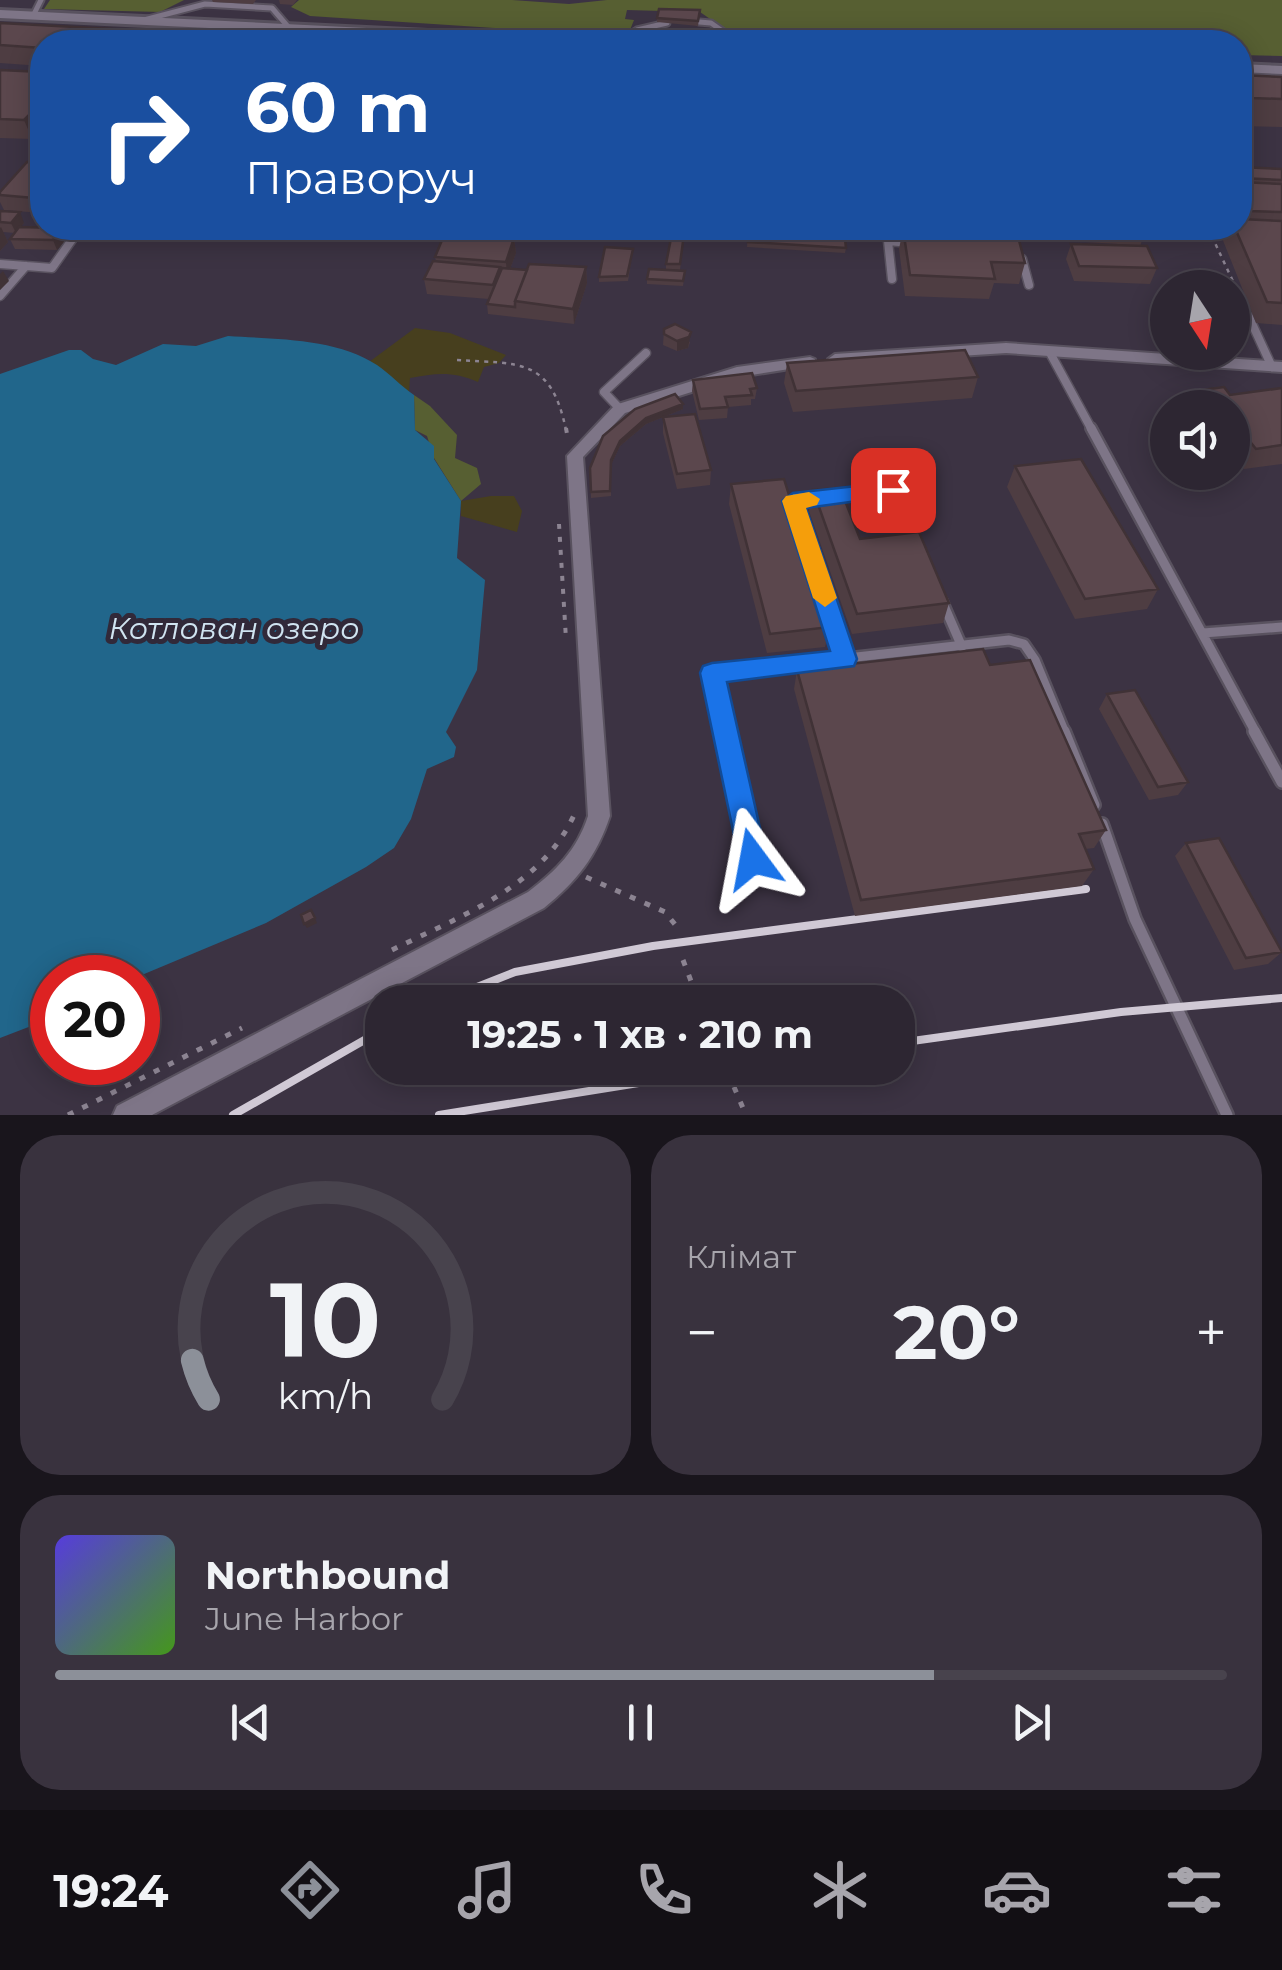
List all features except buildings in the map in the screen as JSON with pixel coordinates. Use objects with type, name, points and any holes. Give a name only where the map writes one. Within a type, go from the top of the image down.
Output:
[{"type":"street","points":[[0,14],[304,30]]},
{"type":"street","points":[[232,30],[236,26]]},
{"type":"street","points":[[1252,69],[1282,70]]},
{"type":"street","points":[[126,1115],[536,900],[573,872],[591,844],[600,816],[576,456],[620,408],[680,387],[768,365],[935,351],[1006,348],[1277,367]]},
{"type":"lane","points":[[33,16],[41,0]]},
{"type":"lane","points":[[142,21],[204,4],[272,8],[290,29]]},
{"type":"lane","points":[[699,22],[711,22],[722,30]]},
{"type":"lane","points":[[638,30],[666,23]]},
{"type":"lane","points":[[0,264],[52,268],[72,240]]},
{"type":"lane","points":[[892,279],[888,241],[927,244]]},
{"type":"lane","points":[[1020,248],[1029,285]]},
{"type":"lane","points":[[0,296],[26,266]]},
{"type":"lane","points":[[1250,319],[1277,367]]},
{"type":"lane","points":[[1049,351],[1282,782]]},
{"type":"lane","points":[[620,408],[604,392],[646,353]]},
{"type":"lane","points":[[845,659],[793,501],[893,490],[924,560]]},
{"type":"lane","points":[[939,595],[962,647]]},
{"type":"lane","points":[[1203,634],[1282,627]]},
{"type":"lane","points":[[753,859],[712,673],[1009,640],[1024,644],[1035,660],[1120,868],[1135,918],[1226,1115]]},
{"type":"path","points":[[1214,240],[1227,270]]},
{"type":"path","points":[[457,360],[525,364],[559,396],[563,428],[576,456]]},
{"type":"path","points":[[560,522],[567,654]]},
{"type":"path","points":[[382,955],[544,866],[576,813],[577,794]]},
{"type":"path","points":[[573,872],[665,912],[677,926]]},
{"type":"path","points":[[684,960],[693,985]]},
{"type":"path","points":[[68,1115],[245,1027]]},
{"type":"path","points":[[734,1086],[746,1115]]},
{"type":"green space","points":[[50,0],[184,0],[160,12],[44,9]]},
{"type":"green space","points":[[299,0],[512,0],[569,4],[607,0],[1282,0],[1282,56],[1252,55],[1252,30],[726,30],[700,12],[627,10],[625,19],[634,20],[630,30],[527,30],[310,16],[291,7]]},
{"type":"green space","points":[[414,395],[457,435],[455,458],[477,468],[481,484],[461,501],[434,458],[427,436],[415,430]]},
{"type":"sand","points":[[415,328],[450,333],[506,355],[499,363],[484,367],[478,382],[452,375],[428,375],[410,378],[409,392],[369,362]]},
{"type":"sand","points":[[514,496],[522,511],[517,532],[461,516],[461,501]]},
{"type":"water","name":"Котлован озеро","points":[[228,336],[324,345],[361,356],[414,395],[415,430],[434,446],[434,459],[461,501],[457,558],[485,580],[477,670],[446,732],[456,747],[454,757],[427,769],[411,819],[394,848],[266,923],[160,967],[160,955],[30,955],[30,1026],[0,1038],[0,374],[69,350],[81,350],[93,359],[116,365],[163,344],[196,346]]},
{"type":"railway","points":[[482,985],[515,972],[653,946],[1086,889]]},
{"type":"railway","points":[[915,1041],[1121,1012],[1282,998]]},
{"type":"railway","points":[[233,1115],[365,1040]]},
{"type":"railway","points":[[439,1115],[626,1085]]},
{"type":"slow traffic","points":[[809,499],[793,501],[825,598]]},
{"type":"route","points":[[753,859],[712,673],[845,659],[793,501],[893,490]]}]
